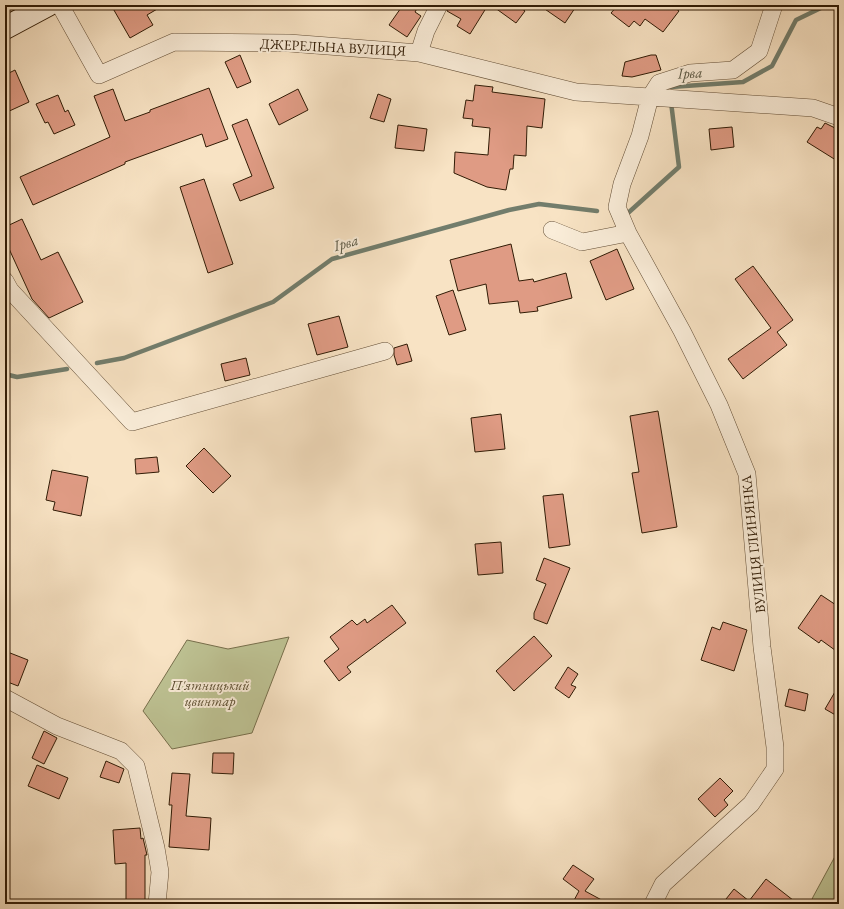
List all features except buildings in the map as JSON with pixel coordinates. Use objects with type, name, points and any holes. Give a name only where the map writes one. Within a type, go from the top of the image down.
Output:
[{"type":"main road","points":[[5,28],[48,5]]},
{"type":"street","name":"ДЖЕРЕЛЬНА ВУЛИЦЯ","points":[[60,5],[99,75],[174,42],[289,43],[419,53],[576,92],[813,108],[839,116]]},
{"type":"street","points":[[419,53],[426,31],[439,5]]},
{"type":"street","points":[[662,98],[659,83],[690,73],[733,70],[759,51],[774,5]]},
{"type":"street","name":"ВУЛИЦЯ ГЛИНЯНКА","points":[[653,904],[663,884],[752,804],[775,769],[775,747],[762,647],[747,474],[715,398],[628,233],[618,208],[622,184],[640,136],[662,98]]},
{"type":"street","points":[[552,230],[582,242],[628,233]]},
{"type":"street","points":[[5,281],[10,290],[132,422],[385,352]]},
{"type":"street","points":[[5,698],[57,726],[121,751],[136,766],[156,848],[160,872],[157,904]]},
{"type":"green space","name":"П'ятницький цвинтар","points":[[289,637],[252,733],[172,749],[143,711],[187,640],[228,649]]},
{"type":"green space","points":[[839,849],[839,904],[810,904],[813,897]]},
{"type":"waterway","name":"Ірва","points":[[671,87],[743,82],[772,66],[796,20],[827,5]]},
{"type":"waterway","name":"Ірва","points":[[628,213],[679,167],[671,102]]},
{"type":"waterway","name":"Ірва","points":[[97,363],[124,358],[273,302],[332,259],[509,210],[539,204],[597,211]]},
{"type":"waterway","name":"Ірва","points":[[5,374],[17,377],[67,369]]}]
